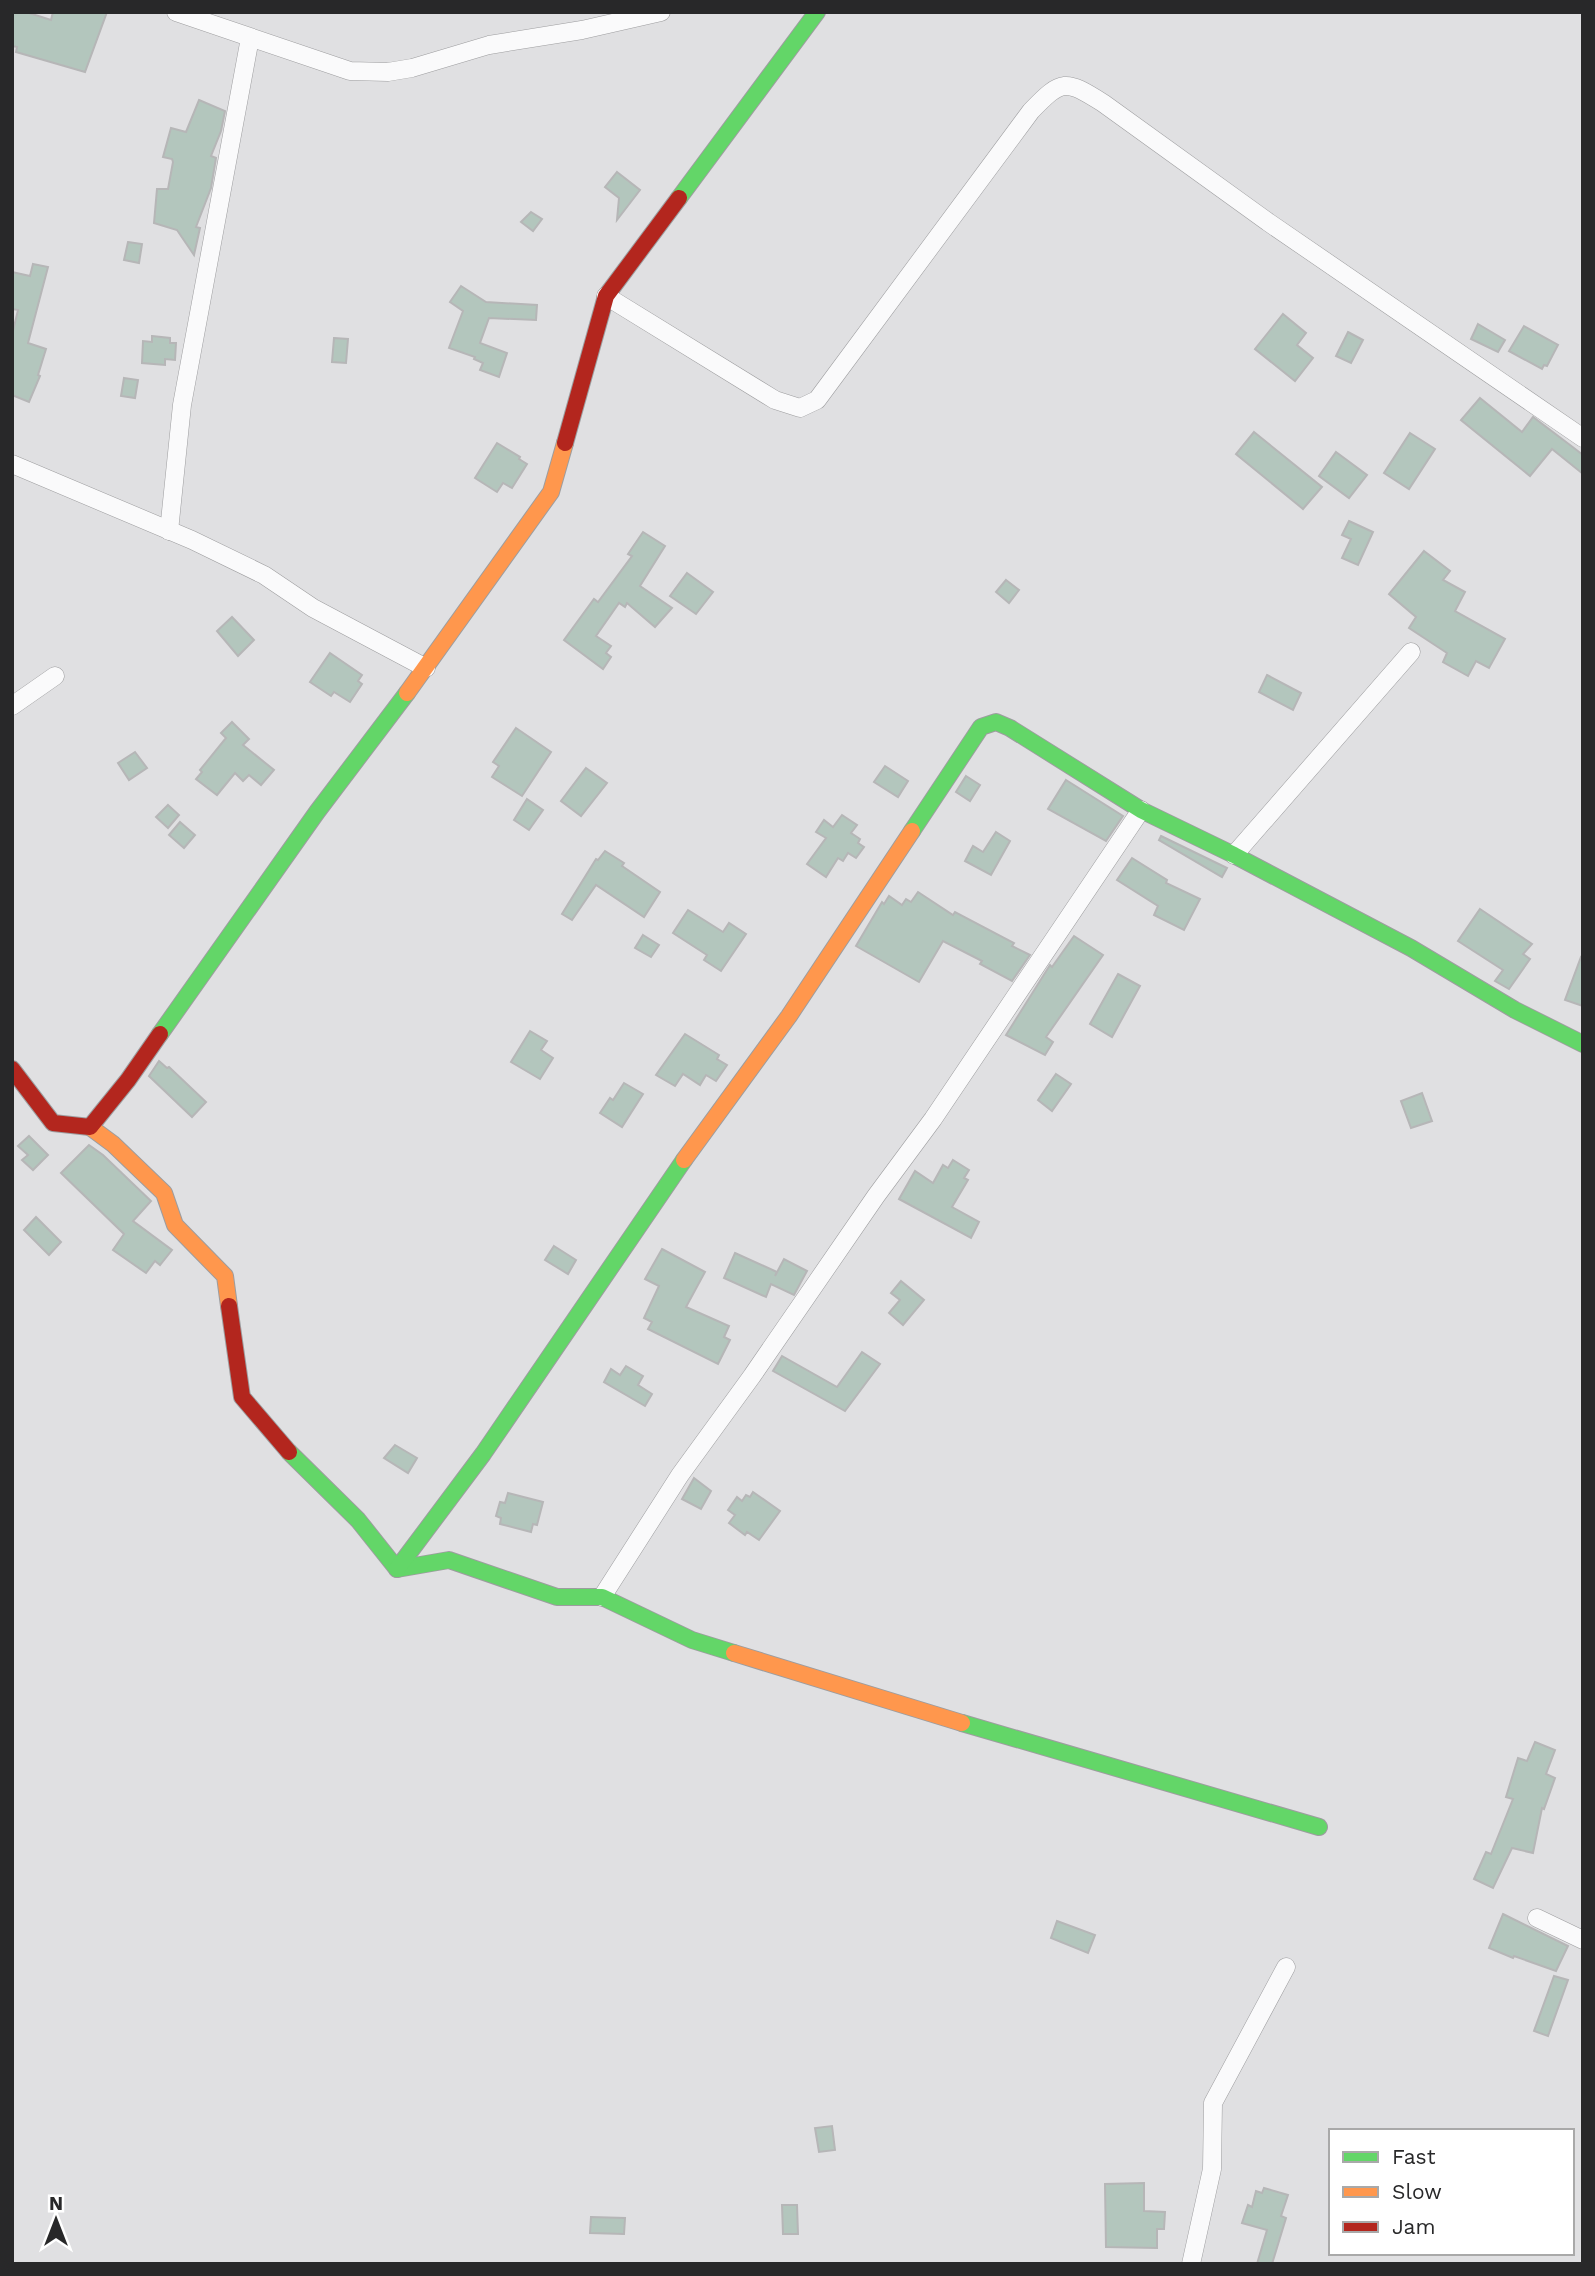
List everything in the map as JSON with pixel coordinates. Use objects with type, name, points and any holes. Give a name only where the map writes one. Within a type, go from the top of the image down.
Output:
[{"type":"street","points":[[176,12],[350,71],[388,72],[412,68],[489,45],[582,30],[662,12]]},
{"type":"street","points":[[90,1126],[128,1080],[317,812],[426,668],[551,492],[606,296],[817,12]]},
{"type":"street","points":[[169,531],[182,405],[250,38]]},
{"type":"street","points":[[606,296],[775,400],[800,408],[817,400],[1031,111],[1056,87],[1080,88],[1268,222],[1583,438]]},
{"type":"street","points":[[12,464],[264,575],[313,608],[426,668]]},
{"type":"street","points":[[1234,855],[1411,652]]},
{"type":"street","points":[[12,706],[55,676]]},
{"type":"street","points":[[397,1569],[483,1454],[708,1124],[789,1016],[981,727],[996,722],[1010,728],[1141,810],[1411,947],[1516,1010],[1583,1044]]},
{"type":"street","points":[[602,1597],[680,1475],[933,1119],[1141,810]]},
{"type":"street","points":[[12,1069],[53,1123],[90,1126],[164,1193],[175,1225],[225,1276],[242,1396],[295,1459],[358,1520],[397,1569]]},
{"type":"street","points":[[397,1569],[449,1560],[556,1597],[602,1597],[692,1640],[1055,1752],[1319,1827]]},
{"type":"street","points":[[1537,1918],[1583,1940]]},
{"type":"street","points":[[1191,2264],[1212,2169],[1213,2103],[1286,1967]]},
{"type":"building","points":[[12,12],[26,12],[51,20],[53,12],[107,12],[85,72],[16,52],[17,47],[12,46]]},
{"type":"building","points":[[199,100],[225,111],[221,131],[211,156],[216,158],[211,188],[196,227],[200,228],[194,255],[177,230],[154,223],[157,189],[168,189],[173,162],[172,159],[163,157],[171,128],[186,132]]},
{"type":"building","points":[[617,172],[640,190],[617,220],[619,198],[605,187]]},
{"type":"building","points":[[531,212],[542,219],[533,231],[521,222]]},
{"type":"building","points":[[128,242],[142,244],[139,263],[124,260]]},
{"type":"building","points":[[33,264],[48,267],[28,343],[46,349],[38,375],[40,376],[29,402],[12,395],[12,335],[18,310],[12,309],[12,272],[30,276]]},
{"type":"building","points":[[461,286],[486,302],[537,305],[536,320],[489,318],[480,343],[507,353],[499,377],[480,370],[483,363],[474,359],[475,357],[449,348],[463,311],[450,302]]},
{"type":"building","points":[[1283,314],[1306,333],[1297,345],[1313,358],[1295,381],[1255,349]]},
{"type":"building","points":[[1478,324],[1505,340],[1498,352],[1471,339]]},
{"type":"building","points":[[1524,326],[1558,345],[1547,366],[1544,365],[1542,369],[1509,351]]},
{"type":"building","points":[[1348,332],[1363,340],[1351,363],[1336,356]]},
{"type":"building","points":[[152,336],[170,338],[170,343],[176,343],[175,360],[165,359],[165,365],[142,363],[143,341],[152,342]]},
{"type":"building","points":[[334,338],[348,339],[346,363],[332,362]]},
{"type":"building","points":[[124,378],[138,380],[135,398],[121,396]]},
{"type":"building","points":[[1480,398],[1522,432],[1533,417],[1583,455],[1583,474],[1552,449],[1530,476],[1461,420]]},
{"type":"building","points":[[1254,432],[1322,487],[1303,509],[1236,454]]},
{"type":"building","points":[[1410,433],[1435,449],[1409,489],[1384,473]]},
{"type":"building","points":[[497,443],[527,464],[512,488],[503,483],[497,492],[475,478]]},
{"type":"building","points":[[1336,452],[1367,475],[1349,498],[1319,476]]},
{"type":"building","points":[[1349,521],[1373,532],[1358,565],[1342,558],[1351,539],[1342,535]]},
{"type":"building","points":[[643,532],[665,546],[640,586],[672,608],[655,627],[627,603],[625,607],[619,603],[596,636],[611,646],[606,653],[611,657],[603,669],[564,640],[594,599],[598,602],[632,556],[628,554]]},
{"type":"building","points":[[1424,551],[1450,571],[1443,580],[1465,592],[1455,611],[1505,639],[1489,668],[1476,661],[1468,676],[1443,662],[1447,653],[1409,628],[1416,617],[1389,594]]},
{"type":"building","points":[[687,573],[713,592],[696,614],[670,596]]},
{"type":"building","points":[[1006,580],[1019,590],[1009,603],[996,592]]},
{"type":"building","points":[[232,617],[254,640],[238,656],[217,631]]},
{"type":"building","points":[[330,653],[362,675],[358,681],[362,684],[350,702],[334,692],[331,696],[310,682]]},
{"type":"building","points":[[1267,675],[1301,693],[1293,710],[1259,692]]},
{"type":"building","points":[[232,722],[249,739],[243,745],[274,770],[261,785],[249,775],[243,781],[235,773],[217,795],[196,779],[226,738],[221,733]]},
{"type":"building","points":[[516,728],[551,752],[522,796],[492,777],[499,766],[493,762]]},
{"type":"building","points":[[135,752],[147,768],[129,780],[118,763]]},
{"type":"building","points":[[885,766],[908,781],[898,797],[874,782]]},
{"type":"building","points":[[586,768],[607,783],[581,816],[561,801]]},
{"type":"building","points":[[966,776],[980,785],[970,801],[956,792]]},
{"type":"building","points":[[1066,780],[1123,816],[1106,841],[1048,809]]},
{"type":"building","points":[[527,799],[543,810],[529,830],[514,820]]},
{"type":"building","points":[[168,805],[179,815],[168,828],[156,817]]},
{"type":"building","points":[[842,815],[857,825],[851,833],[860,839],[858,843],[864,847],[856,858],[848,853],[843,861],[838,858],[826,877],[807,864],[826,838],[816,832],[824,820],[833,827]]},
{"type":"building","points":[[180,822],[195,835],[184,848],[169,835]]},
{"type":"building","points":[[996,832],[1010,841],[991,875],[965,861],[973,846],[983,852]]},
{"type":"building","points":[[1161,836],[1227,868],[1222,877],[1159,840]]},
{"type":"building","points":[[605,851],[660,892],[644,917],[596,885],[572,920],[562,914],[596,859]]},
{"type":"building","points":[[1132,858],[1167,880],[1166,883],[1200,899],[1184,930],[1154,915],[1158,906],[1117,880]]},
{"type":"building","points":[[918,892],[953,915],[955,912],[1014,943],[1012,946],[1030,955],[1012,981],[980,964],[982,961],[943,941],[919,982],[856,946],[882,902],[884,904],[889,896],[902,905],[906,899],[911,902]]},
{"type":"building","points":[[1480,909],[1532,944],[1523,954],[1530,959],[1509,989],[1495,981],[1503,970],[1458,941]]},
{"type":"building","points":[[688,910],[723,932],[729,923],[746,934],[721,971],[704,960],[707,955],[673,933]]},
{"type":"building","points":[[643,935],[659,945],[651,957],[635,948]]},
{"type":"building","points":[[1074,936],[1103,955],[1046,1037],[1053,1042],[1045,1055],[1006,1035],[1050,965],[1052,967]]},
{"type":"building","points":[[1581,957],[1583,958],[1583,1006],[1565,1000]]},
{"type":"building","points":[[1118,974],[1140,986],[1112,1037],[1090,1024]]},
{"type":"building","points":[[530,1031],[547,1041],[541,1050],[553,1058],[540,1079],[511,1062]]},
{"type":"building","points":[[685,1034],[719,1055],[717,1059],[727,1065],[716,1081],[706,1075],[700,1085],[683,1074],[675,1086],[656,1075]]},
{"type":"building","points":[[159,1061],[206,1102],[192,1117],[149,1076]]},
{"type":"building","points":[[1056,1074],[1071,1084],[1052,1111],[1038,1100]]},
{"type":"building","points":[[624,1083],[643,1094],[622,1127],[600,1113]]},
{"type":"building","points":[[1422,1093],[1432,1121],[1411,1128],[1401,1101]]},
{"type":"building","points":[[29,1136],[48,1155],[33,1170],[22,1160],[28,1155],[18,1146]]},
{"type":"building","points":[[89,1145],[151,1201],[133,1221],[172,1250],[160,1265],[155,1261],[146,1273],[113,1250],[124,1234],[61,1173]]},
{"type":"building","points":[[953,1160],[969,1170],[964,1178],[968,1180],[952,1207],[979,1222],[971,1238],[899,1199],[915,1171],[933,1183],[943,1165],[948,1168]]},
{"type":"building","points":[[36,1217],[61,1242],[49,1255],[24,1230]]},
{"type":"building","points":[[554,1246],[576,1260],[568,1274],[545,1260]]},
{"type":"building","points":[[662,1249],[705,1272],[686,1307],[729,1326],[724,1337],[730,1340],[718,1364],[648,1329],[652,1322],[644,1318],[659,1286],[645,1279]]},
{"type":"building","points":[[735,1253],[777,1272],[775,1276],[784,1259],[807,1271],[794,1295],[771,1284],[766,1297],[724,1278]]},
{"type":"building","points":[[901,1281],[924,1300],[903,1325],[889,1313],[900,1300],[891,1293]]},
{"type":"building","points":[[862,1352],[880,1364],[845,1411],[773,1371],[782,1356],[837,1387]]},
{"type":"building","points":[[626,1366],[643,1376],[638,1385],[652,1394],[645,1406],[604,1382],[611,1369],[620,1375]]},
{"type":"building","points":[[395,1445],[417,1458],[408,1473],[384,1458]]},
{"type":"building","points":[[694,1478],[711,1491],[701,1509],[682,1499]]},
{"type":"building","points":[[753,1492],[780,1511],[759,1540],[747,1532],[745,1535],[729,1523],[735,1515],[728,1510],[737,1497],[742,1501],[746,1495],[750,1497]]},
{"type":"building","points":[[508,1493],[543,1502],[537,1525],[533,1524],[531,1532],[500,1524],[501,1518],[496,1516],[500,1502],[505,1503]]},
{"type":"building","points":[[1535,1742],[1555,1750],[1546,1774],[1555,1778],[1544,1809],[1542,1808],[1533,1853],[1512,1848],[1493,1888],[1474,1879],[1486,1852],[1491,1854],[1513,1799],[1506,1797],[1518,1758],[1527,1761]]},
{"type":"building","points":[[1503,1914],[1568,1946],[1556,1971],[1489,1948]]},
{"type":"building","points":[[1057,1921],[1095,1935],[1088,1953],[1051,1938]]},
{"type":"building","points":[[1554,1976],[1568,1980],[1548,2036],[1534,2031]]},
{"type":"building","points":[[832,2126],[835,2150],[819,2152],[815,2128]]},
{"type":"building","points":[[1144,2183],[1144,2211],[1165,2212],[1164,2229],[1157,2229],[1157,2248],[1106,2247],[1105,2184]]},
{"type":"building","points":[[1264,2188],[1288,2195],[1281,2216],[1286,2218],[1272,2264],[1257,2264],[1267,2230],[1242,2223],[1248,2205],[1252,2207],[1256,2191],[1262,2193]]},
{"type":"building","points":[[782,2205],[797,2205],[798,2234],[783,2234]]},
{"type":"building","points":[[591,2217],[625,2218],[624,2234],[590,2233]]},
{"type":"traffic: fast","points":[[679,198],[817,12]]},
{"type":"traffic: fast","points":[[160,1034],[317,812],[407,693]]},
{"type":"traffic: fast","points":[[912,831],[981,727],[996,722],[1010,728],[1141,810],[1234,855],[1411,948],[1515,1010],[1583,1044]]},
{"type":"traffic: fast","points":[[397,1569],[483,1454],[684,1160]]},
{"type":"traffic: fast","points":[[289,1452],[358,1520],[397,1569],[449,1560],[557,1597],[602,1597],[692,1640],[734,1653]]},
{"type":"traffic: fast","points":[[962,1723],[1319,1827]]},
{"type":"traffic: slow","points":[[407,693],[551,492],[565,443]]},
{"type":"traffic: slow","points":[[684,1160],[789,1016],[912,831]]},
{"type":"traffic: slow","points":[[90,1127],[113,1144],[164,1193],[175,1225],[225,1276],[229,1306]]},
{"type":"traffic: slow","points":[[734,1653],[962,1723]]},
{"type":"traffic: jam","points":[[565,443],[606,296],[679,198]]},
{"type":"traffic: jam","points":[[12,1069],[53,1123],[90,1127],[160,1034]]},
{"type":"traffic: jam","points":[[229,1306],[242,1397],[289,1452]]}]
